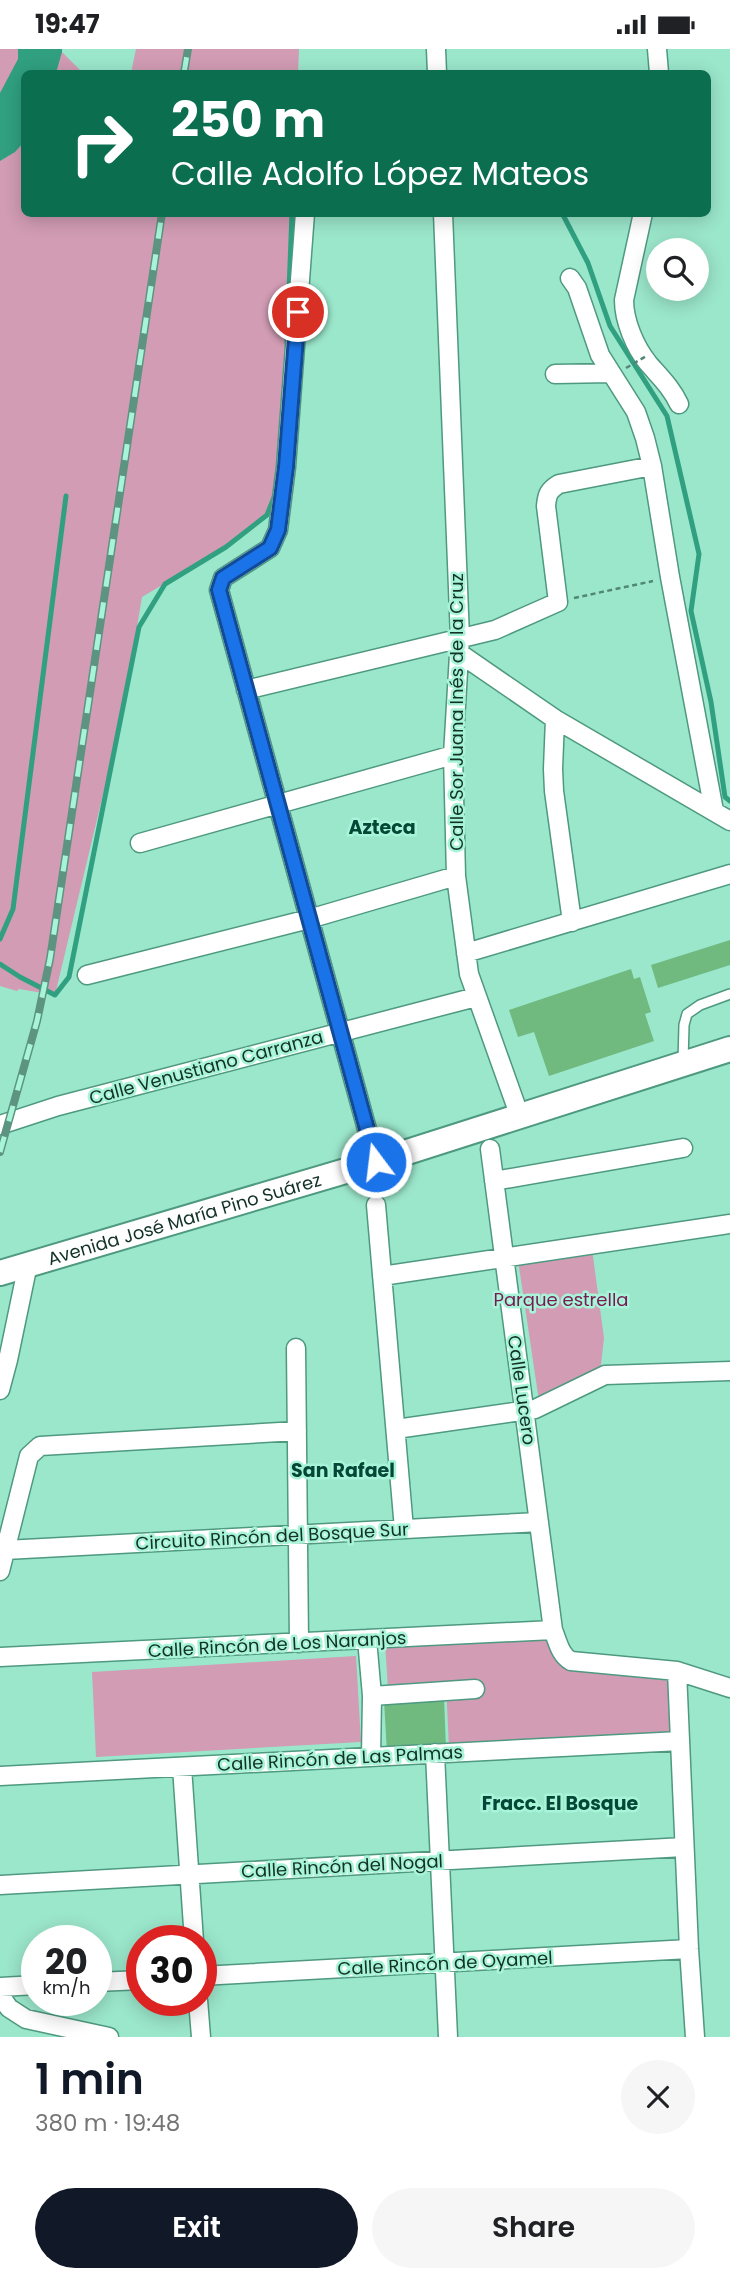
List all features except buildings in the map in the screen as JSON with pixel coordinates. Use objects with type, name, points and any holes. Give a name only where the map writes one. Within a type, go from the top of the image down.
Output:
[{"type":"street","points":[[436,49],[437,70]]},
{"type":"street","points":[[657,49],[659,70]]},
{"type":"street","points":[[305,217],[286,467],[278,530],[270,548],[223,578],[219,590],[376,1162]]},
{"type":"street","name":"Calle Sor Juana Inés de la Cruz","points":[[443,217],[460,645],[453,755],[456,876],[466,953],[476,997],[520,1117]]},
{"type":"street","points":[[642,217],[624,300],[624,312],[640,351],[673,390],[678,404]]},
{"type":"street","points":[[570,278],[577,288],[594,342],[618,370],[636,412],[652,465],[714,811]]},
{"type":"street","points":[[555,374],[618,370]]},
{"type":"street","points":[[246,690],[460,645],[558,602],[546,506],[547,495],[551,489],[559,484],[652,465]]},
{"type":"street","points":[[460,645],[555,719],[730,821]]},
{"type":"street","points":[[555,719],[554,791],[572,922]]},
{"type":"street","points":[[140,843],[453,755]]},
{"type":"street","points":[[466,953],[730,874]]},
{"type":"street","points":[[87,975],[309,919],[456,876]]},
{"type":"street","name":"Calle Venustiano Carranza","points":[[4,1124],[58,1105],[476,997]]},
{"type":"street","name":"Avenida José María Pino Suárez","points":[[0,1273],[376,1162],[730,1049]]},
{"type":"street","points":[[494,1181],[683,1148]]},
{"type":"street","name":"Calle Lucero","points":[[490,1149],[553,1630]]},
{"type":"street","points":[[376,1205],[404,1529]]},
{"type":"street","points":[[382,1276],[730,1224]]},
{"type":"street","points":[[0,1390],[28,1264]]},
{"type":"street","points":[[296,1348],[299,1643]]},
{"type":"street","points":[[396,1429],[535,1409],[605,1375],[730,1371]]},
{"type":"street","points":[[0,1571],[29,1456],[40,1446],[297,1431]]},
{"type":"street","name":"Circuito Rincón del Bosque Sur","points":[[5,1550],[539,1523]]},
{"type":"street","points":[[553,1630],[565,1658],[571,1661],[677,1671],[727,1685]]},
{"type":"street","name":"Calle Rincón de Los Naranjos","points":[[0,1657],[553,1630]]},
{"type":"street","points":[[367,1639],[372,1696],[371,1757]]},
{"type":"street","points":[[677,1671],[695,2037]]},
{"type":"street","points":[[372,1696],[475,1689]]},
{"type":"street","name":"Calle Rincón de Las Palmas","points":[[0,1776],[680,1741]]},
{"type":"street","points":[[435,1753],[448,2037]]},
{"type":"street","points":[[182,1767],[193,1925]]},
{"type":"street","name":"Calle Rincón del Nogal","points":[[0,1885],[684,1847]]},
{"type":"street","name":"Calle Rincón de Oyamel","points":[[217,1975],[689,1949]]},
{"type":"street","points":[[0,1987],[21,1986]]},
{"type":"street","points":[[5,2001],[17,2015],[26,2019],[109,2037]]},
{"type":"street","points":[[199,2016],[201,2037]]},
{"type":"lane","points":[[683,1065],[684,1025],[687,1014],[700,1005],[730,994]]},
{"type":"path","points":[[618,370],[648,355]]},
{"type":"path","points":[[558,602],[670,577]]},
{"type":"green space","points":[[0,49],[62,49],[80,70],[21,70],[21,217],[292,217],[282,455],[267,515],[226,547],[142,597],[122,715],[55,995],[19,989],[17,991],[0,986]]},
{"type":"green space","points":[[136,49],[299,49],[298,70],[132,70]]},
{"type":"green space","name":"Parque estrella","points":[[592,1249],[604,1338],[600,1373],[539,1401],[518,1260]]},
{"type":"green space","points":[[559,1636],[580,1666],[687,1684],[690,1737],[449,1748],[446,1684],[388,1689],[385,1643]]},
{"type":"green space","points":[[356,1656],[361,1742],[96,1757],[92,1672]]},
{"type":"shaded area","points":[[18,49],[62,49],[57,70],[21,70],[21,145],[0,161],[0,93],[18,59]]},
{"type":"waterway","points":[[287,343],[292,217]]},
{"type":"waterway","points":[[564,217],[588,263],[610,326],[667,416],[699,554],[691,611],[711,702],[725,797],[730,801]]},
{"type":"waterway","points":[[0,964],[55,995],[69,977],[139,627],[165,584],[226,547],[267,515],[275,495]]},
{"type":"waterway","points":[[0,939],[13,909],[66,496]]},
{"type":"railway","points":[[184,70],[188,49]]},
{"type":"railway","points":[[0,1152],[37,1021],[50,959],[161,217]]},
{"type":"district","name":"Azteca","points":[[382,827]]},
{"type":"district","name":"San Rafael","points":[[343,1470]]},
{"type":"district","name":"Fracc. El Bosque","points":[[560,1803]]},
{"type":"route","points":[[298,312],[286,467],[278,530],[270,548],[223,578],[219,590],[376,1162]]}]
